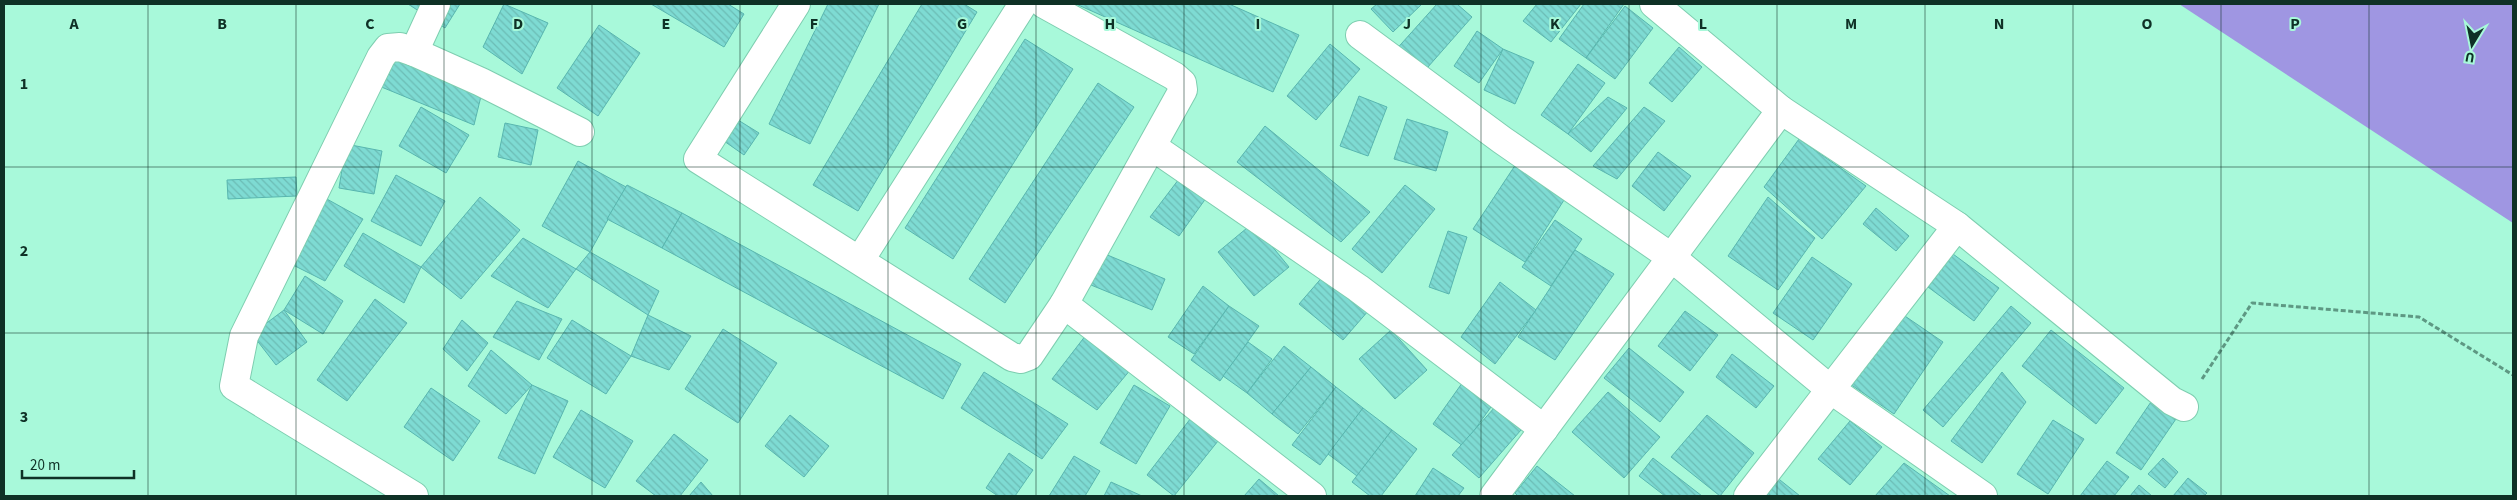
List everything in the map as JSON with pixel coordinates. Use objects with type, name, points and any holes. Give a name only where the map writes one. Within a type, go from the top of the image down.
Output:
[{"type":"street","points":[[414,52],[436,4]]},
{"type":"street","points":[[860,260],[1024,4]]},
{"type":"street","points":[[794,5],[698,159],[1012,357],[1021,359],[1029,356],[1064,304],[1183,90],[1182,83],[1174,76],[1044,4]]},
{"type":"street","points":[[1654,4],[1780,110],[1957,226],[2172,402],[2184,407]]},
{"type":"street","points":[[1360,35],[1502,140],[1671,257],[1830,389],[1984,496]]},
{"type":"street","points":[[414,496],[234,386],[244,336],[381,57],[388,48],[400,47],[414,52],[481,82],[580,132]]},
{"type":"street","points":[[1494,496],[1780,110]]},
{"type":"street","points":[[1152,147],[1358,288],[1544,429]]},
{"type":"street","points":[[1748,496],[1957,226]]},
{"type":"street","points":[[1064,304],[1312,496]]},
{"type":"path","points":[[2184,407],[2252,303],[2419,317],[2513,375]]},
{"type":"shaded area","points":[[2179,4],[2513,4],[2513,223]]},
{"type":"building","points":[[408,4],[460,4],[445,28]]},
{"type":"building","points":[[504,4],[548,23],[522,74],[483,47]]},
{"type":"building","points":[[651,4],[728,4],[744,14],[724,47]]},
{"type":"building","points":[[828,4],[879,4],[810,144],[769,124]]},
{"type":"building","points":[[922,4],[964,4],[977,12],[858,211],[813,185]]},
{"type":"building","points":[[1076,4],[1229,4],[1299,35],[1273,92]]},
{"type":"building","points":[[1377,4],[1422,4],[1393,32],[1371,9]]},
{"type":"building","points":[[1437,4],[1457,4],[1472,17],[1420,76],[1393,53]]},
{"type":"building","points":[[1537,4],[1581,4],[1551,42],[1523,21]]},
{"type":"building","points":[[1584,4],[1624,4],[1586,58],[1559,39]]},
{"type":"building","points":[[1625,6],[1653,28],[1615,79],[1586,58]]},
{"type":"building","points":[[599,25],[640,53],[598,116],[557,88]]},
{"type":"building","points":[[1477,31],[1503,49],[1479,83],[1454,66]]},
{"type":"building","points":[[1025,39],[1073,69],[953,259],[905,228]]},
{"type":"building","points":[[1330,44],[1360,69],[1316,120],[1287,96]]},
{"type":"building","points":[[1679,47],[1702,67],[1672,102],[1649,83]]},
{"type":"building","points":[[1503,49],[1534,62],[1515,104],[1484,90]]},
{"type":"building","points":[[392,52],[483,88],[474,125],[379,86]]},
{"type":"building","points":[[1578,64],[1605,83],[1568,134],[1541,115]]},
{"type":"building","points":[[1098,83],[1134,107],[1005,303],[969,279]]},
{"type":"building","points":[[1359,96],[1387,107],[1368,156],[1340,146]]},
{"type":"building","points":[[1608,97],[1627,108],[1591,152],[1568,134]]},
{"type":"building","points":[[421,107],[469,135],[446,173],[399,146]]},
{"type":"building","points":[[1644,107],[1665,121],[1617,179],[1593,166]]},
{"type":"building","points":[[1407,119],[1448,132],[1436,171],[1394,159]]},
{"type":"building","points":[[738,120],[759,133],[744,155],[724,141]]},
{"type":"building","points":[[505,123],[538,130],[531,165],[498,157]]},
{"type":"building","points":[[1265,126],[1370,212],[1341,242],[1237,162]]},
{"type":"building","points":[[1799,139],[1866,186],[1822,239],[1764,187]]},
{"type":"building","points":[[346,144],[382,151],[374,194],[339,188]]},
{"type":"building","points":[[1658,152],[1691,176],[1664,211],[1632,186]]},
{"type":"building","points":[[578,161],[626,187],[590,252],[542,226]]},
{"type":"building","points":[[1516,164],[1564,200],[1525,262],[1473,229]]},
{"type":"building","points":[[396,175],[445,201],[421,246],[371,221]]},
{"type":"building","points":[[1182,175],[1209,194],[1179,236],[1150,217]]},
{"type":"building","points":[[296,177],[297,196],[228,199],[227,180]]},
{"type":"building","points":[[627,185],[682,213],[662,248],[607,219]]},
{"type":"building","points":[[1405,185],[1435,209],[1382,273],[1352,249]]},
{"type":"building","points":[[316,193],[363,219],[325,281],[285,261]]},
{"type":"building","points":[[480,197],[520,230],[461,299],[421,267]]},
{"type":"building","points":[[1768,197],[1815,238],[1778,290],[1728,256]]},
{"type":"building","points":[[1876,208],[1909,236],[1896,251],[1863,224]]},
{"type":"building","points":[[682,213],[961,364],[943,399],[662,248]]},
{"type":"building","points":[[1555,220],[1582,239],[1551,286],[1522,267]]},
{"type":"building","points":[[1253,223],[1289,267],[1254,296],[1218,252]]},
{"type":"building","points":[[1448,231],[1467,237],[1449,294],[1429,287]]},
{"type":"building","points":[[363,233],[421,267],[404,303],[344,266]]},
{"type":"building","points":[[523,238],[576,269],[548,308],[491,276]]},
{"type":"building","points":[[1575,250],[1614,274],[1555,360],[1518,337]]},
{"type":"building","points":[[590,252],[659,291],[648,315],[576,269]]},
{"type":"building","points":[[1105,254],[1165,279],[1152,310],[1091,285]]},
{"type":"building","points":[[1953,254],[1999,288],[1974,321],[1928,287]]},
{"type":"building","points":[[1812,257],[1852,284],[1813,340],[1773,313]]},
{"type":"building","points":[[1325,274],[1369,310],[1343,340],[1299,304]]},
{"type":"building","points":[[305,276],[343,301],[323,334],[284,310]]},
{"type":"building","points":[[1500,282],[1536,310],[1495,364],[1461,337]]},
{"type":"building","points":[[1203,286],[1229,306],[1194,354],[1168,337]]},
{"type":"building","points":[[375,299],[407,323],[347,401],[317,380]]},
{"type":"building","points":[[517,301],[562,319],[539,360],[493,337]]},
{"type":"building","points":[[1229,306],[1259,326],[1220,381],[1191,360]]},
{"type":"building","points":[[2011,306],[2031,323],[1943,427],[1923,410]]},
{"type":"building","points":[[284,310],[307,342],[276,365],[252,334]]},
{"type":"building","points":[[1685,311],[1718,335],[1690,371],[1658,346]]},
{"type":"building","points":[[1899,312],[1943,342],[1894,414],[1850,384]]},
{"type":"building","points":[[648,315],[691,336],[669,370],[631,356]]},
{"type":"building","points":[[462,320],[488,343],[467,371],[443,349]]},
{"type":"building","points":[[572,320],[631,356],[606,394],[547,358]]},
{"type":"building","points":[[723,329],[777,363],[738,423],[685,389]]},
{"type":"building","points":[[1391,330],[1427,370],[1395,399],[1359,359]]},
{"type":"building","points":[[2051,330],[2124,388],[2096,424],[2022,366]]},
{"type":"building","points":[[1086,335],[1131,369],[1097,410],[1052,379]]},
{"type":"building","points":[[1248,342],[1272,359],[1247,393],[1223,376]]},
{"type":"building","points":[[1284,346],[1311,367],[1272,414],[1247,393]]},
{"type":"building","points":[[1629,348],[1684,392],[1660,422],[1604,378]]},
{"type":"building","points":[[491,350],[532,385],[506,414],[468,386]]},
{"type":"building","points":[[1732,354],[1774,386],[1756,408],[1716,377]]},
{"type":"building","points":[[1311,367],[1336,387],[1298,434],[1272,414]]},
{"type":"building","points":[[984,372],[1068,424],[1042,459],[961,408]]},
{"type":"building","points":[[2002,372],[2026,402],[1982,463],[1951,441]]},
{"type":"building","points":[[1465,379],[1496,400],[1463,446],[1433,424]]},
{"type":"building","points":[[532,385],[568,401],[535,474],[498,458]]},
{"type":"building","points":[[1134,385],[1170,406],[1136,464],[1100,443]]},
{"type":"building","points":[[1336,387],[1363,408],[1320,465],[1292,445]]},
{"type":"building","points":[[431,388],[480,421],[453,461],[404,427]]},
{"type":"building","points":[[1608,392],[1660,437],[1624,478],[1572,432]]},
{"type":"building","points":[[2153,399],[2178,416],[2141,470],[2116,453]]},
{"type":"building","points":[[1495,407],[1521,430],[1479,478],[1452,455]]},
{"type":"building","points":[[1363,408],[1392,430],[1357,476],[1328,454]]},
{"type":"building","points":[[581,410],[633,441],[605,488],[553,457]]},
{"type":"building","points":[[1194,414],[1222,436],[1174,496],[1147,475]]},
{"type":"building","points":[[790,415],[829,446],[804,477],[765,446]]},
{"type":"building","points":[[1707,415],[1754,453],[1720,496],[1671,457]]},
{"type":"building","points":[[2053,420],[2084,439],[2048,494],[2017,474]]},
{"type":"building","points":[[1850,421],[1882,447],[1850,485],[1818,459]]},
{"type":"building","points":[[1392,430],[1417,449],[1381,496],[1370,496],[1352,482]]},
{"type":"building","points":[[674,434],[708,460],[680,496],[656,496],[636,481]]},
{"type":"building","points":[[1009,453],[1033,470],[1015,496],[998,496],[986,488]]},
{"type":"building","points":[[1074,456],[1100,471],[1085,496],[1049,496]]},
{"type":"building","points":[[1653,458],[1702,496],[1665,496],[1639,476]]},
{"type":"building","points":[[2163,458],[2178,472],[2165,488],[2148,474]]},
{"type":"building","points":[[2107,461],[2129,477],[2114,496],[2080,496]]},
{"type":"building","points":[[1904,463],[1950,496],[1875,496]]},
{"type":"building","points":[[1537,466],[1575,496],[1518,496],[1515,493]]},
{"type":"building","points":[[1433,468],[1464,488],[1458,496],[1415,496]]},
{"type":"building","points":[[1775,476],[1800,496],[1759,496]]},
{"type":"building","points":[[2188,478],[2207,493],[2204,496],[2173,496]]},
{"type":"building","points":[[1259,479],[1279,496],[1244,496]]},
{"type":"building","points":[[701,482],[713,496],[689,496]]},
{"type":"building","points":[[1111,482],[1142,496],[1104,496]]},
{"type":"building","points":[[2139,485],[2152,496],[2130,496]]}]
